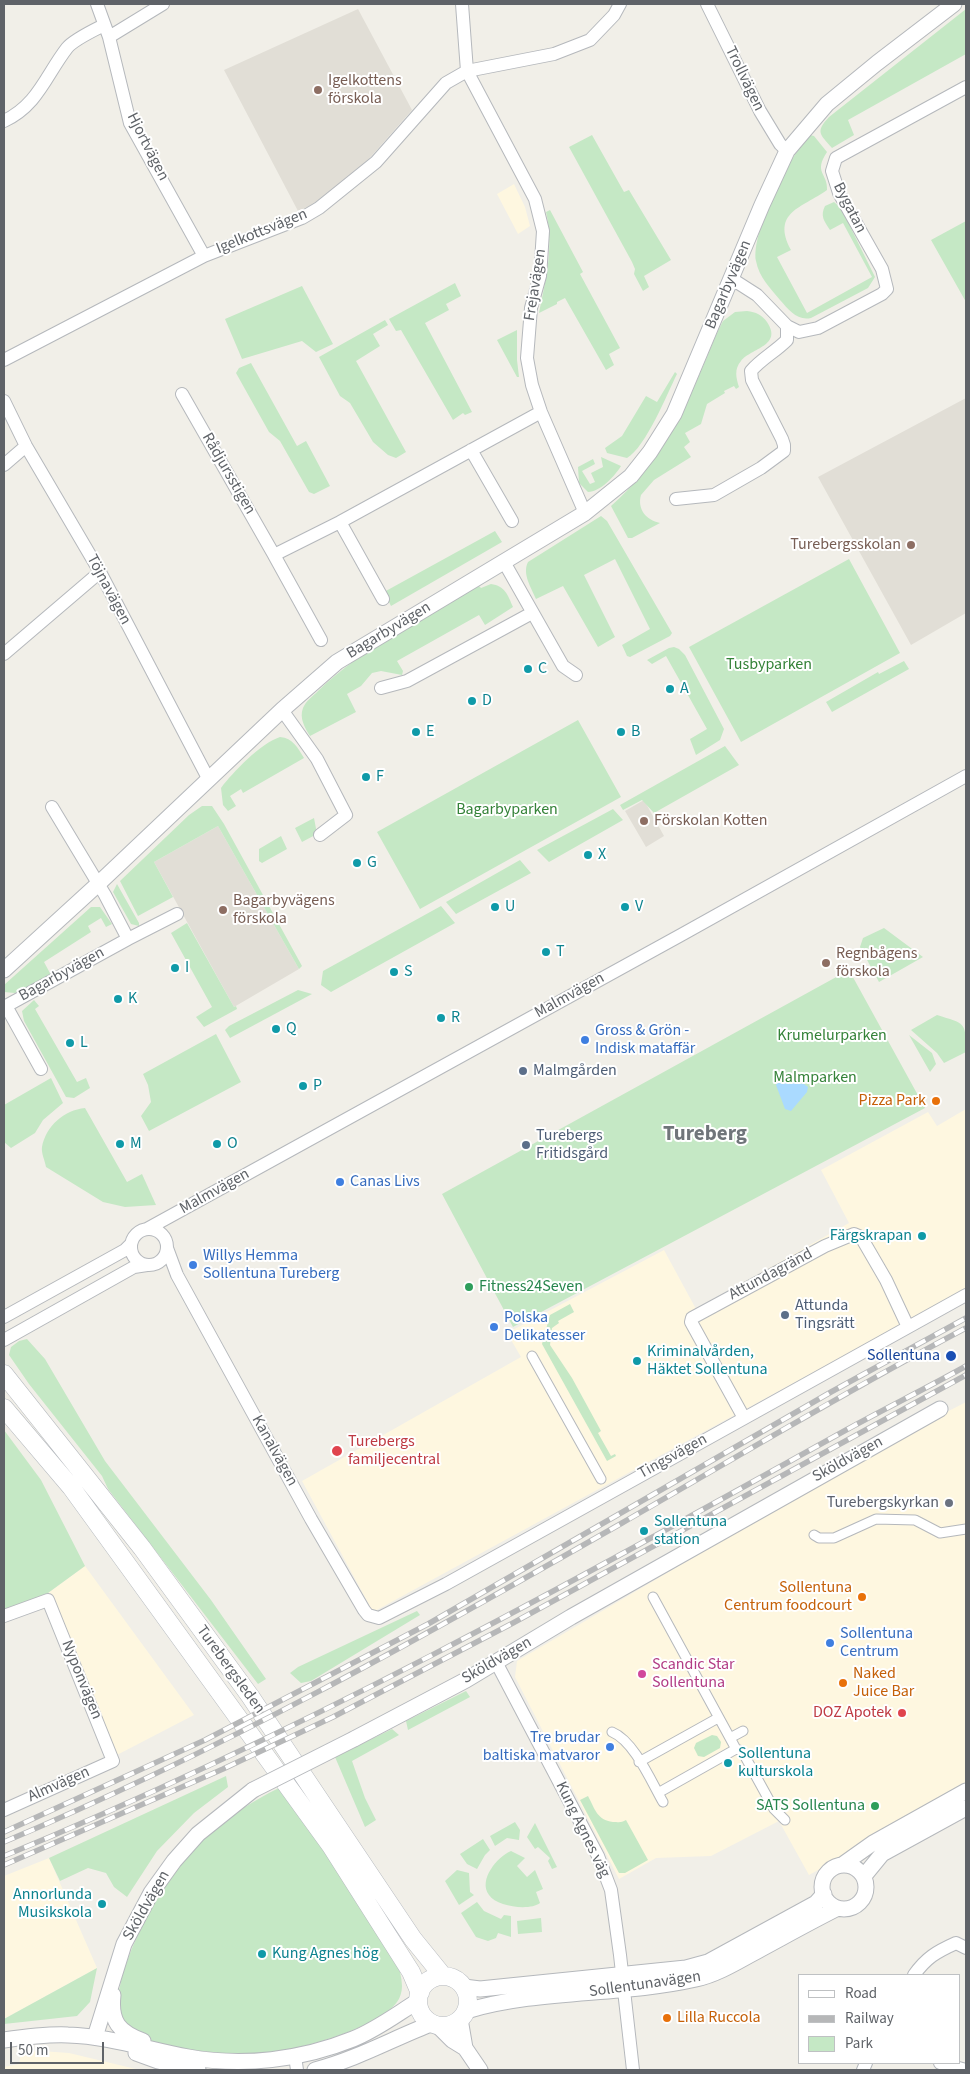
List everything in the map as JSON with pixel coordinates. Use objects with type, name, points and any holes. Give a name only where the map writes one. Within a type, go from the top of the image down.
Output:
[{"type":"main road","name":"Turebergsleden","points":[[4,1374],[136,1540],[188,1610],[250,1696],[413,1940],[443,1976],[455,1979],[464,1987]]},
{"type":"main road","name":"Turebergsleden","points":[[4,1408],[71,1487],[332,1846],[411,1972],[422,2013],[427,2020],[435,2024]]},
{"type":"main road","points":[[419,1997],[424,1986],[431,1980],[443,1976]]},
{"type":"main road","points":[[435,2024],[448,2026],[463,2015],[468,2000],[464,1987]]},
{"type":"street","name":"Hjortvägen","points":[[97,4],[109,37],[130,122],[204,256]]},
{"type":"street","points":[[109,37],[163,4]]},
{"type":"street","name":"Frejavägen","points":[[462,4],[467,71],[535,199],[543,231],[540,276],[531,308],[527,358],[532,384],[541,412],[585,513]]},
{"type":"street","name":"Igelkottsvägen","points":[[4,360],[204,256],[302,218],[319,208],[376,162],[446,83],[467,71],[554,54],[590,40],[614,15],[620,4]]},
{"type":"street","name":"Trollvägen","points":[[707,4],[760,111],[780,144],[787,151]]},
{"type":"street","name":"Bagarbyvägen","points":[[4,970],[282,710],[337,662],[585,513],[631,476],[650,452],[674,414],[762,205],[787,151],[827,104],[877,62],[951,5]]},
{"type":"street","points":[[4,121],[20,112],[34,100],[68,46],[104,24]]},
{"type":"street","name":"Bygatan","points":[[787,326],[799,332],[818,328],[882,294],[887,289],[882,269],[839,193],[832,170],[836,158],[966,87]]},
{"type":"street","points":[[676,499],[714,495],[760,468],[784,451],[784,445],[752,380],[751,371],[758,363],[776,352],[787,340],[787,326],[757,294],[732,279]]},
{"type":"street","name":"Rådjursstigen","points":[[182,394],[321,640]]},
{"type":"street","name":"Töjnavägen","points":[[4,402],[26,446],[100,572],[209,780]]},
{"type":"street","points":[[274,554],[340,522],[541,412]]},
{"type":"street","points":[[4,465],[26,446]]},
{"type":"street","points":[[472,450],[512,521]]},
{"type":"street","points":[[340,522],[383,599]]},
{"type":"street","points":[[504,562],[563,666],[576,675]]},
{"type":"street","points":[[4,654],[100,572]]},
{"type":"street","points":[[381,688],[408,681],[532,612]]},
{"type":"street","points":[[282,710],[316,759],[346,814],[320,835]]},
{"type":"street","name":"Malmvägen","points":[[147,1229],[966,776]]},
{"type":"street","points":[[52,807],[128,939]]},
{"type":"street","name":"Bagarbyvägen","points":[[41,1069],[6,1006],[177,914]]},
{"type":"street","name":"Malmvägen","points":[[166,1244],[173,1216]]},
{"type":"street","points":[[4,1317],[126,1250],[136,1234],[147,1229],[159,1232],[166,1244],[162,1259],[149,1265],[134,1267],[4,1340]]},
{"type":"street","name":"Attundagränd","points":[[744,1418],[692,1322],[692,1318],[825,1246],[854,1234],[861,1237],[908,1327]]},
{"type":"street","points":[[131,1244],[136,1260],[177,1275]]},
{"type":"street","name":"Kanalvägen","points":[[166,1244],[177,1275],[306,1510],[359,1602],[368,1615],[379,1618]]},
{"type":"street","name":"Tingsvägen","points":[[379,1618],[446,1584],[966,1295]]},
{"type":"street","points":[[532,1356],[602,1479]]},
{"type":"street","name":"Sköldvägen","points":[[95,2038],[124,1944],[151,1893],[174,1861],[198,1834],[253,1790],[354,1740],[496,1662],[571,1617],[940,1410]]},
{"type":"street","points":[[814,1535],[819,1538],[834,1538],[876,1519],[915,1520],[940,1533],[966,1529]]},
{"type":"street","points":[[653,1596],[736,1749],[742,1751],[774,1809],[785,1820]]},
{"type":"street","name":"Nyponvägen","points":[[4,1616],[48,1600],[113,1761]]},
{"type":"street","name":"Kung Agnes väg","points":[[496,1662],[598,1856],[611,1890],[632,2070]]},
{"type":"street","points":[[639,1762],[718,1718]]},
{"type":"street","points":[[612,1732],[624,1738],[663,1802]]},
{"type":"street","points":[[730,1738],[743,1732]]},
{"type":"street","points":[[658,1793],[736,1749]]},
{"type":"street","name":"Almvägen","points":[[4,1810],[113,1761]]},
{"type":"street","points":[[966,1791],[873,1843],[842,1865],[833,1868],[827,1873],[823,1882],[824,1894],[828,1901],[838,1908],[850,1908],[858,1905],[865,1890],[864,1876],[882,1854],[966,1808]]},
{"type":"street","points":[[842,1865],[853,1866],[864,1876]]},
{"type":"street","name":"Sollentunavägen","points":[[463,2015],[492,2003],[623,1983],[708,1962],[816,1903],[824,1894]]},
{"type":"street","name":"Sollentunavägen","points":[[464,1987],[480,1989],[696,1979],[713,1974],[838,1908]]},
{"type":"street","points":[[915,1974],[925,1960],[963,1943]]},
{"type":"street","name":"Sköldvägen","points":[[115,1974],[112,2006],[116,2025],[129,2035],[189,2057]]},
{"type":"street","points":[[4,2040],[69,2035],[95,2038],[189,2057],[247,2062],[296,2063],[327,2048],[354,2039],[419,1997]]},
{"type":"street","points":[[463,2015],[465,2048]]},
{"type":"street","points":[[315,2070],[341,2063],[367,2053],[393,2039],[435,2024],[452,2040],[465,2048],[480,2070]]},
{"type":"street","points":[[95,2038],[158,2061],[198,2070]]},
{"type":"street","points":[[944,2064],[966,2070]]},
{"type":"shaded area","name":"Igelkottens förskola","points":[[358,9],[412,110],[367,161],[348,179],[321,201],[298,211],[224,70]]},
{"type":"shaded area","points":[[514,184],[525,207],[530,226],[518,234],[497,194]]},
{"type":"shaded area","name":"Turebergsskolan","points":[[966,398],[966,613],[911,645],[818,477]]},
{"type":"shaded area","name":"Förskolan Kotten","points":[[644,800],[664,836],[646,847],[625,811]]},
{"type":"shaded area","name":"Bagarbyvägens förskola","points":[[218,826],[299,969],[234,1007],[154,862]]},
{"type":"shaded area","points":[[966,1109],[966,1289],[373,1612],[302,1481],[521,1357],[507,1333],[664,1250],[696,1309],[849,1223],[821,1170],[928,1112],[937,1126]]},
{"type":"shaded area","points":[[966,1402],[966,1789],[809,1875],[779,1821],[711,1856],[656,1858],[619,1879],[515,1677],[517,1661],[897,1438]]},
{"type":"shaded area","points":[[85,1566],[194,1715],[115,1756],[48,1593]]},
{"type":"shaded area","points":[[49,1858],[97,1968],[4,2019],[4,1876]]},
{"type":"shaded area","points":[[21,2052],[69,2053],[140,2070],[4,2070],[4,2067],[19,2064]]},
{"type":"green space","points":[[966,9],[966,54],[848,120],[854,135],[832,148],[821,133],[822,126],[829,117]]},
{"type":"green space","points":[[592,135],[624,192],[629,190],[671,260],[644,276],[649,287],[643,291],[634,274],[635,269],[632,262],[569,147]]},
{"type":"green space","points":[[810,135],[814,136],[827,152],[821,164],[821,169],[827,184],[827,190],[792,212],[787,219],[785,227],[786,237],[791,250],[777,257],[807,313],[872,277],[843,223],[830,230],[824,221],[823,213],[825,206],[834,202],[841,208],[875,277],[868,288],[811,318],[802,318],[790,311],[765,282],[757,267],[756,248],[765,214],[782,176],[801,145]]},
{"type":"green space","points":[[550,210],[583,272],[580,274],[620,348],[609,354],[614,365],[606,370],[565,298],[539,313],[549,250],[546,212]]},
{"type":"green space","points":[[966,221],[966,302],[931,240]]},
{"type":"green space","points":[[455,283],[461,296],[446,304],[449,310],[425,323],[472,412],[465,415],[463,413],[453,420],[401,330],[396,331],[389,319]]},
{"type":"green space","points":[[302,286],[333,344],[316,352],[302,341],[242,359],[225,319]]},
{"type":"green space","points":[[747,311],[763,317],[771,330],[771,336],[764,346],[746,357],[737,367],[736,374],[739,387],[736,389],[734,386],[724,391],[725,393],[707,404],[701,424],[685,433],[690,442],[684,447],[691,457],[654,480],[641,495],[640,505],[644,513],[655,522],[660,523],[632,538],[628,538],[611,506],[640,476],[673,429],[683,411],[723,321],[735,312]]},
{"type":"green space","points":[[385,320],[388,325],[373,334],[380,346],[356,361],[406,452],[396,458],[388,455],[373,442],[350,403],[340,396],[319,357]]},
{"type":"green space","points":[[517,330],[519,377],[517,377],[497,340]]},
{"type":"green space","points":[[251,363],[297,446],[306,441],[330,486],[314,494],[309,492],[280,441],[269,432],[236,373],[239,368]]},
{"type":"green space","points":[[675,372],[677,374],[649,432],[634,452],[627,458],[607,453],[605,448],[622,436],[646,396],[657,402]]},
{"type":"green space","points":[[601,457],[621,466],[611,479],[597,489],[588,492],[579,483],[578,467],[593,459],[595,464],[582,471],[590,484],[595,482],[591,473],[603,467]]},
{"type":"green space","points":[[601,516],[607,521],[672,633],[670,636],[630,657],[627,656],[622,645],[650,629],[615,559],[584,575],[615,637],[598,647],[563,586],[536,599],[527,576],[526,567],[528,562]]},
{"type":"green space","points":[[495,531],[502,542],[391,606],[384,592]]},
{"type":"green space","name":"Tusbyparken","points":[[849,559],[900,653],[741,742],[689,647]]},
{"type":"green space","points":[[491,584],[503,589],[513,607],[485,625],[479,615],[397,661],[403,671],[402,675],[381,671],[372,673],[361,686],[347,694],[356,712],[310,736],[302,719],[303,708],[335,675],[374,647],[416,622],[479,586],[481,588]]},
{"type":"green space","points":[[674,647],[685,655],[724,729],[720,740],[696,755],[690,739],[707,729],[666,656],[652,664],[647,660]]},
{"type":"green space","points":[[904,661],[909,669],[832,712],[826,702],[878,672],[879,674]]},
{"type":"green space","name":"Bagarbyparken","points":[[578,720],[621,797],[420,909],[377,832]]},
{"type":"green space","points":[[280,737],[292,741],[304,758],[243,793],[241,789],[230,796],[236,806],[228,811],[223,805],[221,788],[240,766],[264,745]]},
{"type":"green space","points":[[725,746],[739,765],[654,813],[642,800],[623,810],[620,805]]},
{"type":"green space","points":[[202,806],[212,806],[224,824],[302,966],[299,969],[218,826],[154,862],[173,897],[138,916],[120,881],[189,815]]},
{"type":"green space","points":[[613,809],[623,820],[549,862],[537,850]]},
{"type":"green space","points":[[314,818],[317,834],[302,842],[295,828]]},
{"type":"green space","points":[[281,836],[287,849],[262,863],[259,861],[259,849]]},
{"type":"green space","points":[[520,860],[531,873],[456,914],[446,902]]},
{"type":"green space","points":[[117,884],[139,926],[131,924],[113,892]]},
{"type":"green space","points":[[441,906],[455,923],[331,992],[321,985],[323,971]]},
{"type":"green space","points":[[91,907],[100,907],[112,924],[106,927],[101,918],[88,926],[91,932],[44,962],[51,975],[15,993],[4,992],[4,985]]},
{"type":"green space","points":[[187,923],[234,1007],[236,1006],[237,1009],[204,1027],[196,1017],[212,1007],[171,933]]},
{"type":"green space","points":[[884,928],[923,957],[879,982],[860,947],[863,938]]},
{"type":"green space","name":"Malmparken","points":[[849,970],[925,1108],[513,1327],[442,1194]]},
{"type":"green space","points":[[298,990],[312,994],[230,1038],[225,1030],[229,1026]]},
{"type":"green space","points":[[34,1000],[39,1006],[35,1009],[77,1082],[86,1078],[90,1088],[74,1098],[66,1097],[24,1021],[22,1011]]},
{"type":"green space","points":[[937,1015],[958,1022],[962,1025],[965,1034],[966,1052],[944,1063],[937,1053],[911,1030]]},
{"type":"green space","points":[[216,1034],[241,1082],[149,1131],[141,1116],[151,1102],[148,1085],[143,1074]]},
{"type":"green space","points":[[909,1035],[932,1053],[936,1064],[930,1072]]},
{"type":"green space","points":[[51,1078],[63,1103],[43,1120],[35,1133],[11,1148],[4,1142],[4,1105]]},
{"type":"green space","points":[[85,1108],[127,1182],[142,1174],[156,1205],[125,1207],[103,1202],[46,1167],[42,1149],[47,1132],[63,1116],[77,1109]]},
{"type":"green space","points":[[570,1304],[574,1312],[558,1321],[559,1323],[552,1328],[550,1345],[572,1378],[601,1431],[598,1433],[611,1456],[615,1454],[616,1456],[607,1461],[542,1344],[550,1315]]},
{"type":"green space","points":[[27,1339],[45,1359],[105,1461],[211,1600],[266,1679],[258,1684],[108,1489],[102,1476],[29,1384],[9,1355],[11,1347],[19,1341]]},
{"type":"green space","points":[[4,1430],[41,1480],[85,1566],[48,1593],[4,1613]]},
{"type":"green space","points":[[417,1611],[420,1615],[311,1681],[301,1683],[290,1673],[298,1667]]},
{"type":"green space","points":[[466,1691],[470,1697],[408,1730],[406,1721]]},
{"type":"green space","points":[[392,1729],[399,1735],[352,1761],[365,1798],[376,1820],[365,1827],[335,1757]]},
{"type":"green space","points":[[712,1735],[717,1736],[721,1742],[720,1748],[704,1757],[698,1756],[694,1748],[696,1743]]},
{"type":"green space","points":[[226,1776],[228,1787],[194,1813],[157,1851],[127,1897],[114,1887],[106,1873],[88,1868],[60,1881],[49,1858]]},
{"type":"green space","points":[[281,1787],[371,1916],[389,1945],[400,1973],[401,1995],[387,2012],[354,2030],[312,2044],[274,2052],[230,2054],[191,2050],[153,2042],[138,2036],[125,2025],[118,2008],[117,1999],[126,1964],[150,1911],[183,1862],[204,1839],[235,1813]]},
{"type":"green space","points":[[588,1796],[597,1813],[603,1819],[613,1822],[626,1820],[648,1860],[625,1873],[619,1873],[580,1800]]},
{"type":"green space","points":[[515,1822],[520,1830],[519,1840],[507,1838],[495,1846],[490,1836]]},
{"type":"green space","points":[[535,1823],[557,1867],[552,1869],[548,1861],[550,1858],[538,1847],[535,1849],[527,1837]]},
{"type":"green space","points":[[483,1839],[490,1850],[477,1869],[467,1864],[460,1854]]},
{"type":"green space","points":[[511,1851],[525,1858],[517,1866],[527,1877],[535,1870],[543,1889],[536,1892],[540,1903],[529,1907],[506,1905],[489,1895],[486,1889],[487,1876],[500,1858]]},
{"type":"green space","points":[[457,1870],[469,1873],[470,1892],[474,1895],[459,1905],[445,1881]]},
{"type":"green space","points":[[477,1902],[484,1911],[501,1919],[504,1915],[511,1916],[511,1937],[498,1933],[496,1938],[488,1941],[476,1937],[461,1913]]},
{"type":"green space","points":[[541,1918],[542,1932],[518,1934],[517,1921]]},
{"type":"green space","points":[[97,1968],[90,2002],[77,2016],[4,2024],[4,2019]]},
{"type":"water","points":[[780,1080],[804,1084],[808,1087],[807,1092],[791,1111],[785,1109],[776,1085]]},
{"type":"railway","points":[[4,1832],[205,1740],[428,1624],[831,1392],[966,1318]]},
{"type":"railway","points":[[4,1842],[84,1807],[241,1732],[395,1651],[837,1399],[966,1328]]},
{"type":"railway","points":[[4,1856],[113,1810],[326,1709],[536,1600],[966,1366]]},
{"type":"railway","points":[[4,1865],[223,1769],[333,1717],[513,1623],[966,1375]]},
{"type":"place","name":"Igelkottens förskola","points":[[318,90]]},
{"type":"place","name":"Turebergsskolan","points":[[911,545]]},
{"type":"place","name":"C","points":[[528,669]]},
{"type":"place","name":"A","points":[[670,689]]},
{"type":"place","name":"D","points":[[472,701]]},
{"type":"place","name":"E","points":[[416,732]]},
{"type":"place","name":"B","points":[[621,732]]},
{"type":"place","name":"F","points":[[366,777]]},
{"type":"place","name":"Förskolan Kotten","points":[[644,821]]},
{"type":"place","name":"X","points":[[588,855]]},
{"type":"place","name":"G","points":[[357,863]]},
{"type":"place","name":"U","points":[[495,907]]},
{"type":"place","name":"V","points":[[625,907]]},
{"type":"place","name":"Bagarbyvägens förskola","points":[[223,910]]},
{"type":"place","name":"T","points":[[546,952]]},
{"type":"place","name":"Regnbågens förskola","points":[[826,963]]},
{"type":"place","name":"I","points":[[175,968]]},
{"type":"place","name":"S","points":[[394,972]]},
{"type":"place","name":"K","points":[[118,999]]},
{"type":"place","name":"R","points":[[441,1018]]},
{"type":"place","name":"Q","points":[[276,1029]]},
{"type":"place","name":"Gross & Grön - Indisk mataffär","points":[[585,1040]]},
{"type":"place","name":"L","points":[[70,1043]]},
{"type":"place","name":"Malmgården","points":[[523,1071]]},
{"type":"place","name":"P","points":[[303,1086]]},
{"type":"place","name":"Pizza Park","points":[[936,1101]]},
{"type":"place","name":"M","points":[[120,1144]]},
{"type":"place","name":"O","points":[[217,1144]]},
{"type":"place","name":"Turebergs Fritidsgård","points":[[526,1145]]},
{"type":"place","name":"Canas Livs","points":[[340,1182]]},
{"type":"place","name":"Färgskrapan","points":[[922,1236]]},
{"type":"place","name":"Willys Hemma Sollentuna Tureberg","points":[[193,1265]]},
{"type":"place","name":"Fitness24Seven","points":[[469,1287]]},
{"type":"place","name":"Attunda Tingsrätt","points":[[785,1315]]},
{"type":"place","name":"Polska Delikatesser","points":[[494,1327]]},
{"type":"place","name":"Sollentuna","points":[[951,1356]]},
{"type":"place","name":"Kriminalvården, Häktet Sollentuna","points":[[637,1361]]},
{"type":"place","name":"Turebergs familjecentral","points":[[337,1451]]},
{"type":"place","name":"Turebergskyrkan","points":[[949,1503]]},
{"type":"place","name":"Sollentuna station","points":[[644,1531]]},
{"type":"place","name":"Sollentuna Centrum foodcourt","points":[[862,1597]]},
{"type":"place","name":"Sollentuna Centrum","points":[[830,1643]]},
{"type":"place","name":"Scandic Star Sollentuna","points":[[642,1674]]},
{"type":"place","name":"Naked Juice Bar","points":[[843,1683]]},
{"type":"place","name":"DOZ Apotek","points":[[902,1713]]},
{"type":"place","name":"Tre brudar baltiska matvaror","points":[[610,1747]]},
{"type":"place","name":"Sollentuna kulturskola","points":[[728,1763]]},
{"type":"place","name":"SATS Sollentuna","points":[[875,1806]]},
{"type":"place","name":"Annorlunda Musikskola","points":[[102,1904]]},
{"type":"place","name":"Kung Agnes hög","points":[[262,1954]]},
{"type":"place","name":"Lilla Ruccola","points":[[667,2018]]},
{"type":"district","name":"Tureberg","points":[[705,1135]]},
{"type":"park label","name":"Krumelurparken","points":[[832,1036]]}]
